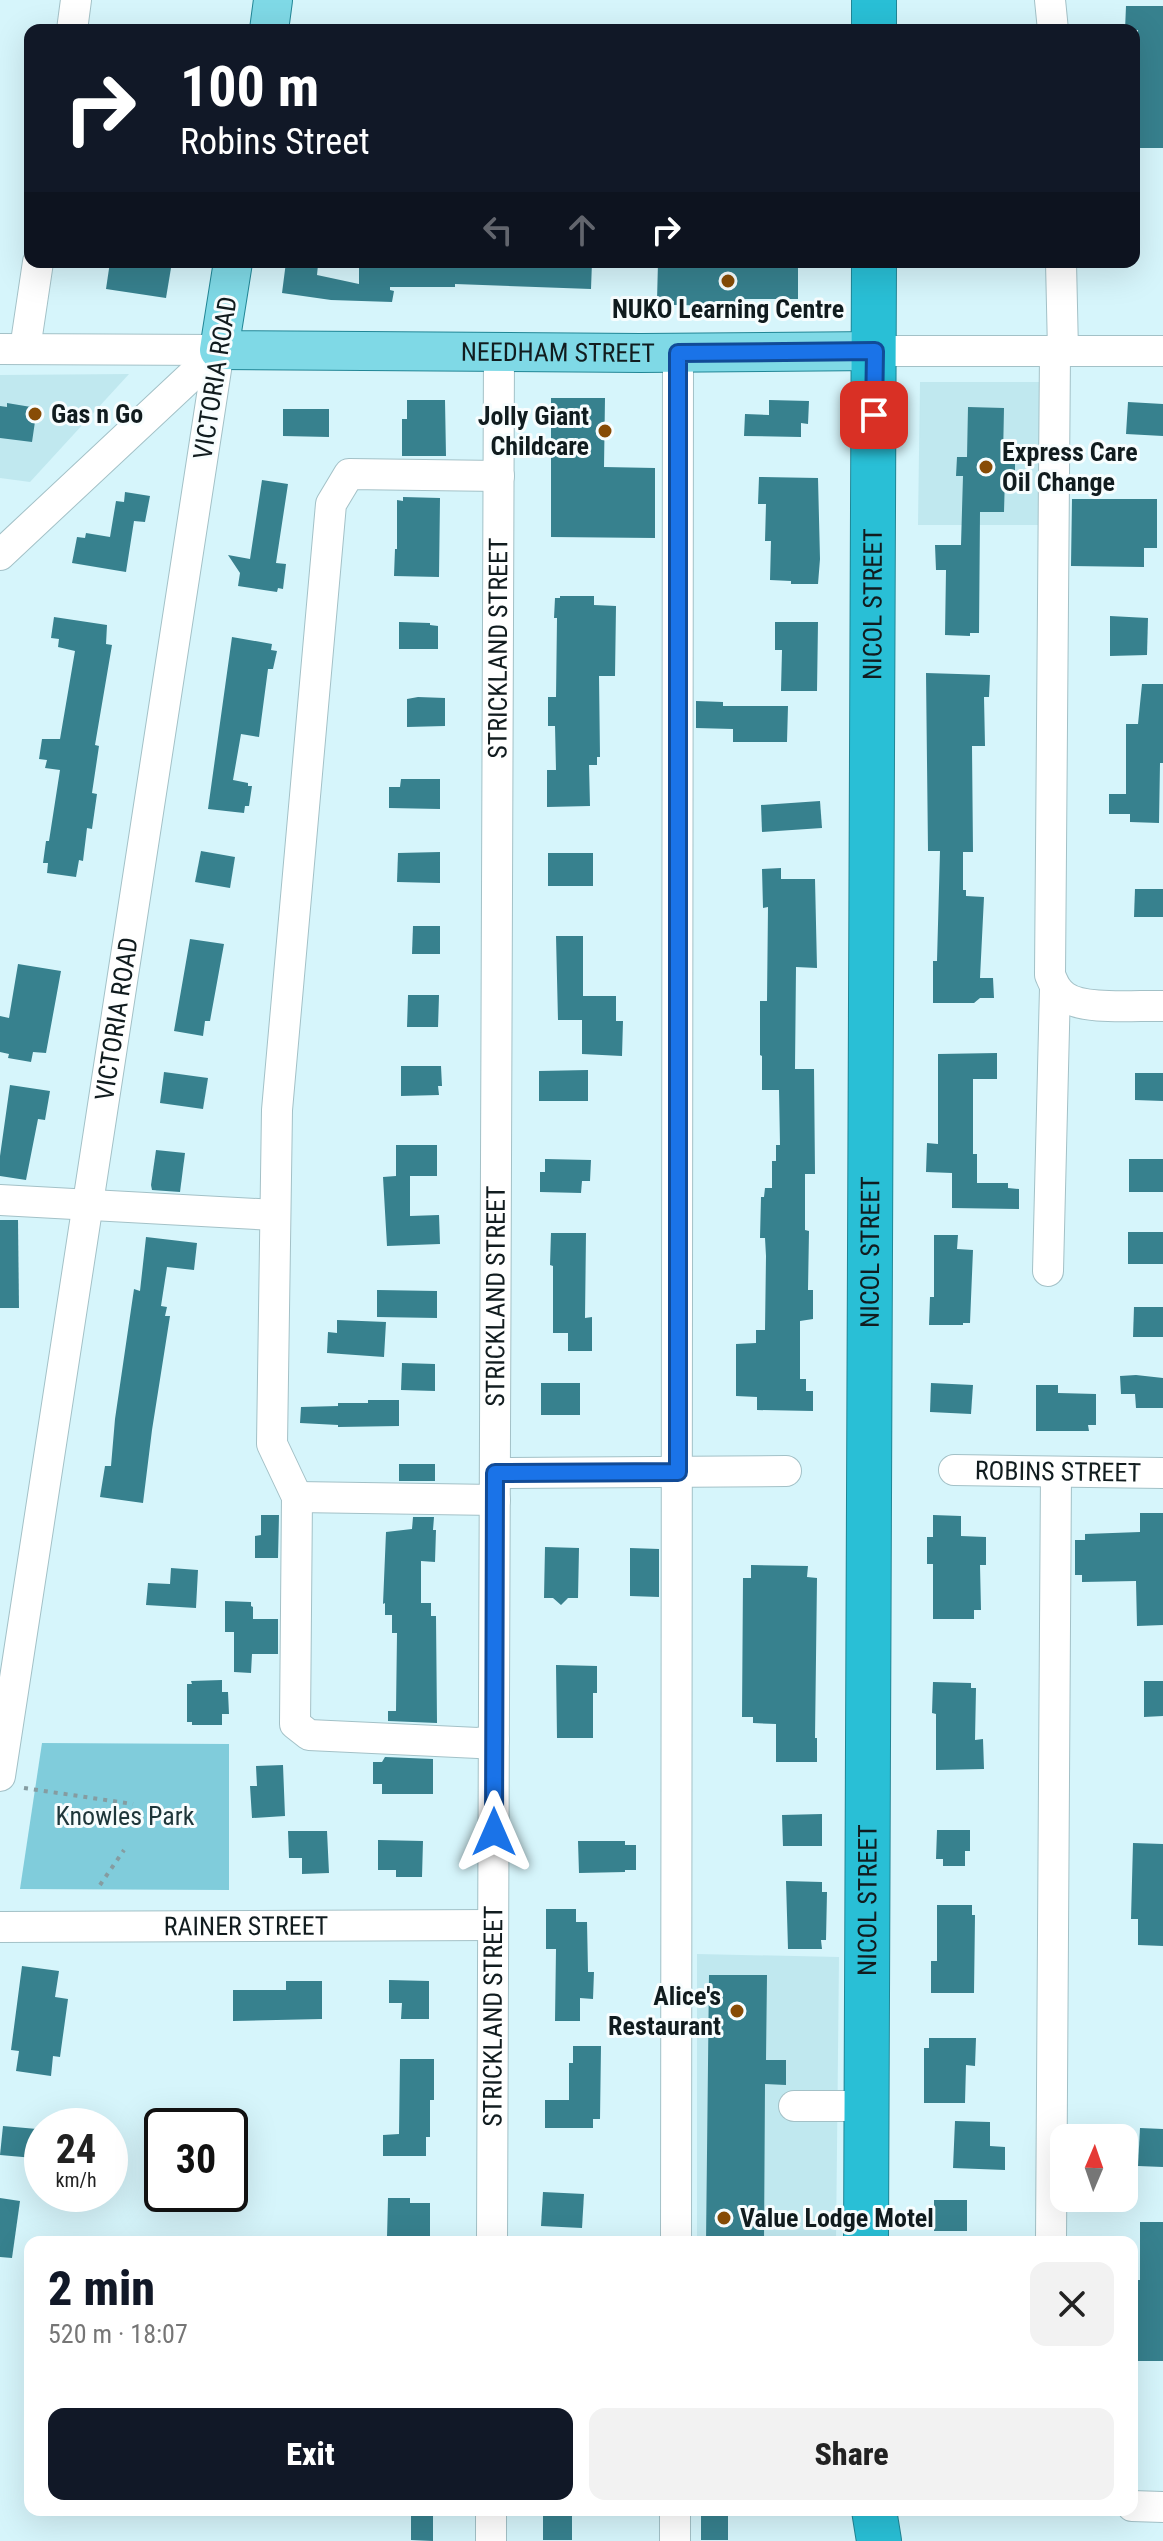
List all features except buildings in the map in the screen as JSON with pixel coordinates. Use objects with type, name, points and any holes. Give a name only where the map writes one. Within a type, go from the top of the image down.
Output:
[{"type":"highway","points":[[874,0],[874,24]]},
{"type":"highway","name":"NICOL STREET","points":[[866,2236],[874,268]]},
{"type":"highway","points":[[875,2516],[879,2541]]},
{"type":"main road","points":[[270,24],[273,0]]},
{"type":"main road","name":"VICTORIA ROAD","points":[[219,350],[232,268]]},
{"type":"main road","name":"NEEDHAM STREET","points":[[219,350],[875,351]]},
{"type":"street","points":[[73,24],[76,0]]},
{"type":"street","points":[[1050,0],[1052,24]]},
{"type":"street","points":[[12,349],[36,268]]},
{"type":"street","points":[[1048,1271],[1055,988],[1050,975],[1061,268]]},
{"type":"street","name":"NEEDHAM STREET","points":[[12,349],[219,350]]},
{"type":"street","points":[[0,555],[219,350]]},
{"type":"street","name":"VICTORIA ROAD","points":[[7,1781],[88,1203],[219,350]]},
{"type":"street","name":"STRICKLAND STREET","points":[[492,2236],[499,351]]},
{"type":"street","name":"NEEDHAM STREET","points":[[875,351],[1163,351]]},
{"type":"street","points":[[676,2236],[678,353]]},
{"type":"street","points":[[494,1740],[478,1743],[309,1735],[295,1724],[297,1497],[272,1444],[277,1110],[331,504],[349,474],[499,476]]},
{"type":"street","points":[[1055,988],[1066,998],[1081,1004],[1163,1006]]},
{"type":"street","points":[[0,1200],[275,1215]]},
{"type":"street","name":"ROBINS STREET","points":[[954,1470],[1163,1473]]},
{"type":"street","points":[[297,1497],[495,1487],[678,1472],[786,1471]]},
{"type":"street","points":[[1051,2236],[1056,1472]]},
{"type":"street","name":"RAINER STREET","points":[[0,1927],[493,1925]]},
{"type":"street","points":[[794,2106],[867,2106]]},
{"type":"street","points":[[1138,2506],[1163,2507]]},
{"type":"street","points":[[491,2516],[491,2541]]},
{"type":"street","points":[[675,2516],[675,2541]]},
{"type":"path","points":[[7,1781],[133,1804]]},
{"type":"path","points":[[100,1885],[124,1850]]},
{"type":"shaded area","points":[[129,374],[30,482],[0,478],[0,375]]},
{"type":"shaded area","points":[[920,382],[1048,382],[1045,525],[918,525]]},
{"type":"shaded area","points":[[697,1954],[839,1957],[836,2236],[697,2236]]},
{"type":"green space","name":"Knowles Park","points":[[42,1743],[229,1744],[229,1890],[20,1889]]},
{"type":"place","name":"NUKO Learning Centre","points":[[728,281]]},
{"type":"place","name":"Gas n Go","points":[[35,414]]},
{"type":"place","name":"Jolly Giant Childcare","points":[[605,431]]},
{"type":"place","name":"Express Care Oil Change","points":[[986,467]]},
{"type":"place","name":"Alice's Restaurant","points":[[737,2011]]},
{"type":"place","name":"Value Lodge Motel","points":[[724,2218]]},
{"type":"route","points":[[494,1832],[495,1473],[678,1472],[678,353],[875,351],[874,415]]}]
